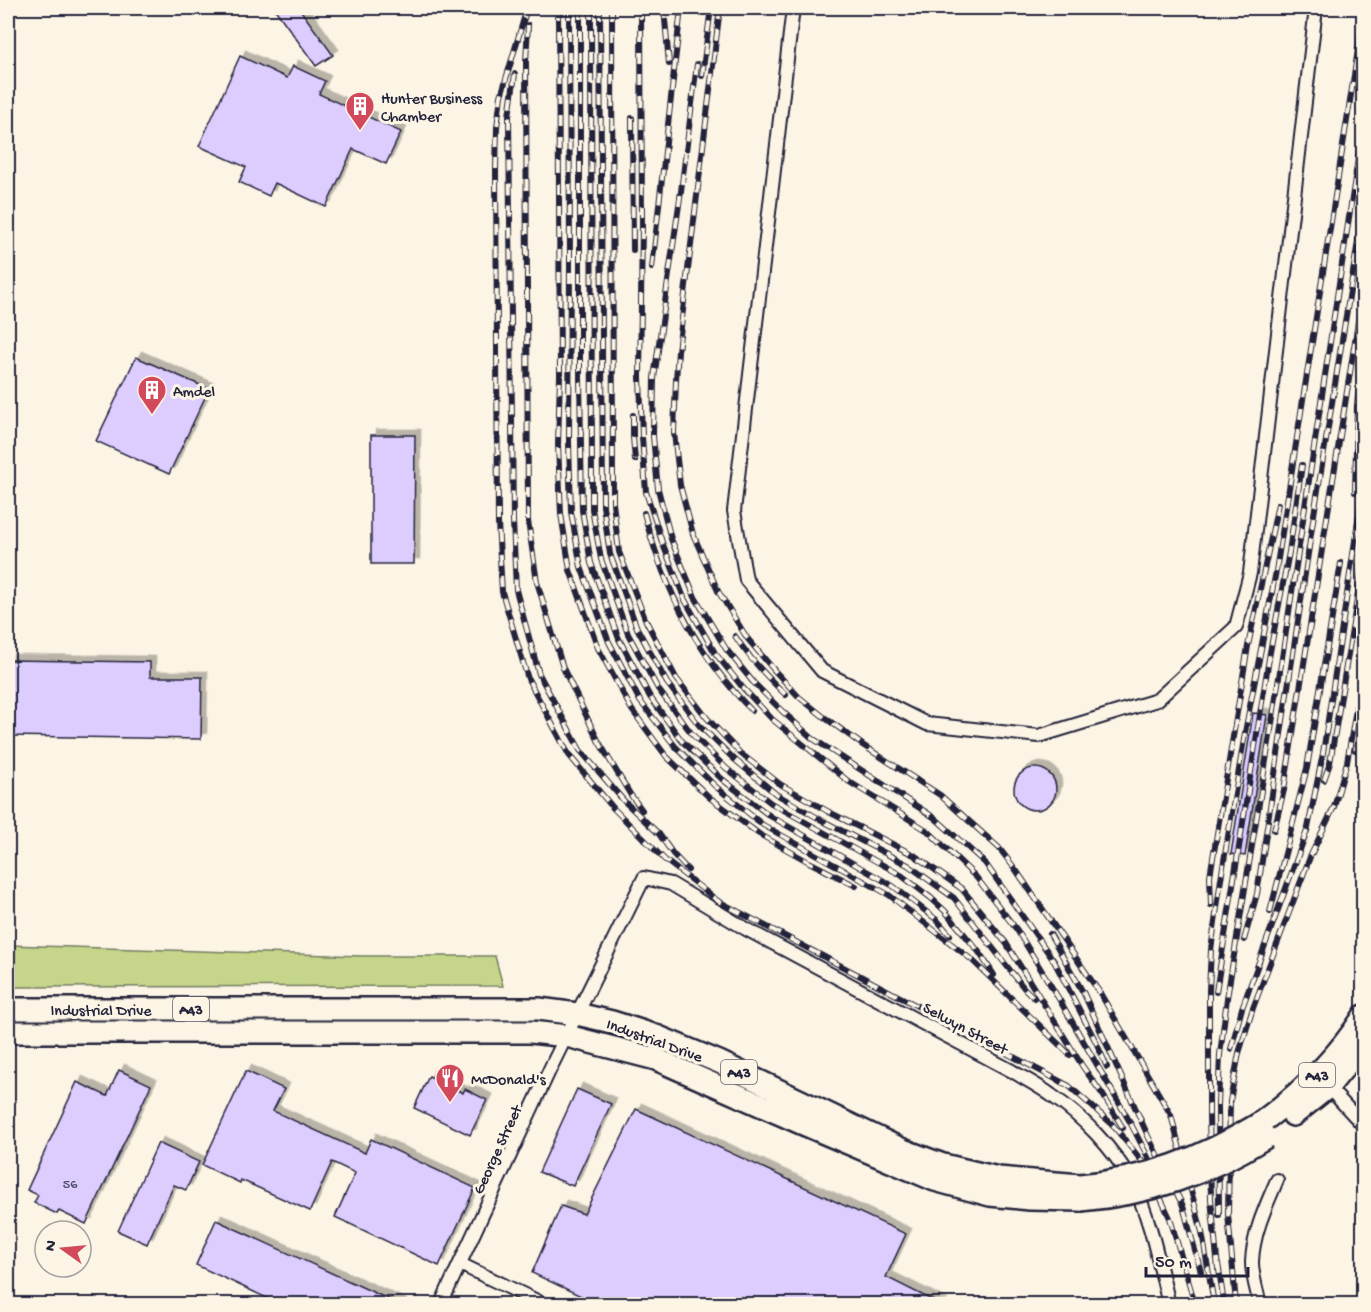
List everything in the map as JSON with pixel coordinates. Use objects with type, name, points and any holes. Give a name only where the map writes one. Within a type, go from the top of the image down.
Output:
[{"type":"highway","name":"Industrial Drive","points":[[8,1009],[538,1009],[577,1014],[612,1022],[677,1044],[893,1145],[943,1165],[1080,1193]]},
{"type":"highway","name":"Industrial Drive","points":[[8,1032],[531,1032],[567,1036],[656,1059],[935,1180],[990,1195],[1030,1199],[1080,1193],[1128,1194],[1154,1189],[1221,1163],[1245,1150],[1317,1075],[1348,1040],[1364,1016]]},
{"type":"highway","name":"Industrial Drive","points":[[1262,1131],[1328,1088],[1364,1043]]},
{"type":"street","points":[[794,8],[734,511],[746,580],[822,671],[927,723],[1039,736],[1157,700],[1236,627],[1250,573],[1316,8]]},
{"type":"street","name":"George Street","points":[[441,1305],[550,1069],[644,878]]},
{"type":"street","name":"Selwyn Street","points":[[644,878],[671,884],[746,929],[1012,1071],[1051,1095],[1079,1118],[1109,1149],[1132,1182],[1149,1223],[1169,1305]]},
{"type":"street","points":[[1328,1088],[1364,1126]]},
{"type":"street","points":[[1260,1305],[1252,1263],[1255,1239],[1259,1222],[1277,1180]]},
{"type":"street","points":[[460,1264],[543,1305]]},
{"type":"green space","points":[[8,945],[363,956],[495,956],[503,986],[8,987]]},
{"type":"building","points":[[274,8],[299,8],[333,55],[316,66]]},
{"type":"building","name":"Hunter Business Chamber","points":[[240,56],[287,78],[293,66],[325,81],[319,94],[401,132],[386,164],[353,149],[326,207],[275,183],[269,196],[239,182],[246,167],[199,146]]},
{"type":"building","name":"Amdel","points":[[136,357],[209,389],[169,474],[96,441]]},
{"type":"building","points":[[371,435],[415,435],[414,564],[371,564]]},
{"type":"building","points":[[8,660],[150,662],[150,677],[202,677],[201,739],[8,736]]},
{"type":"building","points":[[1253,713],[1267,715],[1245,856],[1231,854]]},
{"type":"building","points":[[1035,768],[1050,774],[1056,789],[1050,804],[1035,810],[1020,804],[1014,789],[1020,774]]},
{"type":"building","points":[[119,1070],[151,1085],[88,1219],[76,1219],[59,1211],[57,1214],[34,1203],[38,1195],[27,1190],[77,1082],[107,1096]]},
{"type":"building","points":[[246,1071],[284,1089],[273,1111],[365,1153],[371,1139],[475,1188],[439,1266],[335,1217],[355,1173],[332,1162],[310,1211],[202,1165]]},
{"type":"building","name":"McDonald's","points":[[429,1076],[463,1093],[465,1089],[487,1100],[470,1135],[414,1108]]},
{"type":"building","points":[[577,1089],[611,1104],[573,1186],[539,1172]]},
{"type":"building","points":[[636,1109],[906,1234],[886,1277],[942,1305],[600,1305],[532,1273],[561,1206],[584,1214]]},
{"type":"building","points":[[158,1143],[199,1162],[186,1190],[174,1185],[147,1244],[118,1231]]},
{"type":"building","points":[[216,1220],[401,1305],[282,1305],[196,1265]]},
{"type":"railway","points":[[527,8],[501,96],[497,127],[496,170],[498,523],[502,592],[528,679],[569,755],[614,809],[665,860],[718,901],[1069,1086],[1112,1124],[1145,1165],[1170,1218],[1195,1304]]},
{"type":"railway","points":[[558,8],[560,376],[558,445],[561,514],[570,570],[598,648],[632,710],[666,756],[709,797],[759,834],[856,886]]},
{"type":"railway","points":[[569,8],[571,512],[581,567],[609,642],[640,701],[675,746],[715,786],[763,825],[889,895],[972,960],[1070,1055]]},
{"type":"railway","points":[[580,8],[582,510],[591,563],[619,639],[650,697],[682,741],[722,779],[770,816],[893,886],[937,920],[950,935]]},
{"type":"railway","points":[[591,8],[592,509],[601,559],[628,634],[658,689],[692,734],[726,768],[771,803],[901,875],[931,898],[945,911],[979,952],[994,975]]},
{"type":"railway","points":[[600,8],[603,506],[610,554],[637,628],[667,683],[699,725],[734,759],[776,794],[908,865],[954,898],[1034,998]]},
{"type":"railway","points":[[612,8],[613,503],[619,552],[646,621],[676,678],[707,718],[740,753],[780,784],[829,812],[914,855],[962,889],[1006,943],[1123,1128]]},
{"type":"railway","points":[[641,8],[640,377],[646,492],[662,542],[685,600],[715,653],[772,719],[848,781],[928,831],[976,877],[1017,930],[1130,1122],[1152,1165]]},
{"type":"railway","points":[[664,8],[669,64]]},
{"type":"railway","points":[[652,268],[681,8]]},
{"type":"railway","points":[[702,76],[711,8]]},
{"type":"railway","points":[[720,8],[676,380],[674,433],[680,485],[693,534],[718,591],[747,638],[774,670],[799,697],[824,717],[940,795],[999,848],[1100,993],[1171,1115],[1202,1232],[1214,1304]]},
{"type":"railway","points":[[1218,1269],[1211,1199],[1209,1115],[1211,950],[1246,727],[1276,571],[1364,12]]},
{"type":"railway","points":[[528,25],[526,62],[528,521],[537,582],[563,668],[599,742],[642,810]]},
{"type":"railway","points":[[697,64],[654,378],[653,436],[658,489],[671,539],[695,597],[726,649],[753,682],[812,738],[935,818],[985,863],[1054,961],[1107,1067]]},
{"type":"railway","points":[[515,74],[509,116],[513,521],[516,590],[539,674],[580,750],[624,801],[659,834],[688,870]]},
{"type":"railway","points":[[632,118],[633,250]]},
{"type":"railway","points":[[1219,1215],[1218,1105],[1220,1055],[1227,998],[1271,730],[1364,119]]},
{"type":"railway","points":[[1244,940],[1257,894],[1312,527],[1364,204]]},
{"type":"railway","points":[[1274,830],[1284,790],[1364,284]]},
{"type":"railway","points":[[1355,492],[1357,404],[1364,361]]},
{"type":"railway","points":[[633,415],[635,460]]},
{"type":"railway","points":[[1216,992],[1302,465]]},
{"type":"railway","points":[[1231,1049],[1242,1008],[1308,828],[1323,753],[1364,481]]},
{"type":"railway","points":[[1211,905],[1210,876],[1248,646],[1278,504]]},
{"type":"railway","points":[[644,513],[662,568],[685,620],[715,667],[752,711]]},
{"type":"railway","points":[[1324,780],[1330,763],[1364,557]]},
{"type":"railway","points":[[1270,912],[1307,768],[1341,563]]},
{"type":"railway","points":[[735,636],[746,652],[786,695]]},
{"type":"railway","points":[[1236,1304],[1228,1214],[1230,1101],[1239,1053],[1253,1008],[1310,857],[1334,807],[1347,762],[1364,662]]},
{"type":"railway","points":[[1355,750],[1364,728]]},
{"type":"railway","points":[[1050,934],[1084,994],[1148,1136],[1183,1206],[1201,1272]]},
{"type":"railway","points":[[1218,1263],[1224,1304]]},
{"type":"place","name":"Hunter Business Chamber","points":[[360,132]]},
{"type":"place","name":"Amdel","points":[[152,416]]},
{"type":"place","name":"McDonald's","points":[[450,1104]]}]
